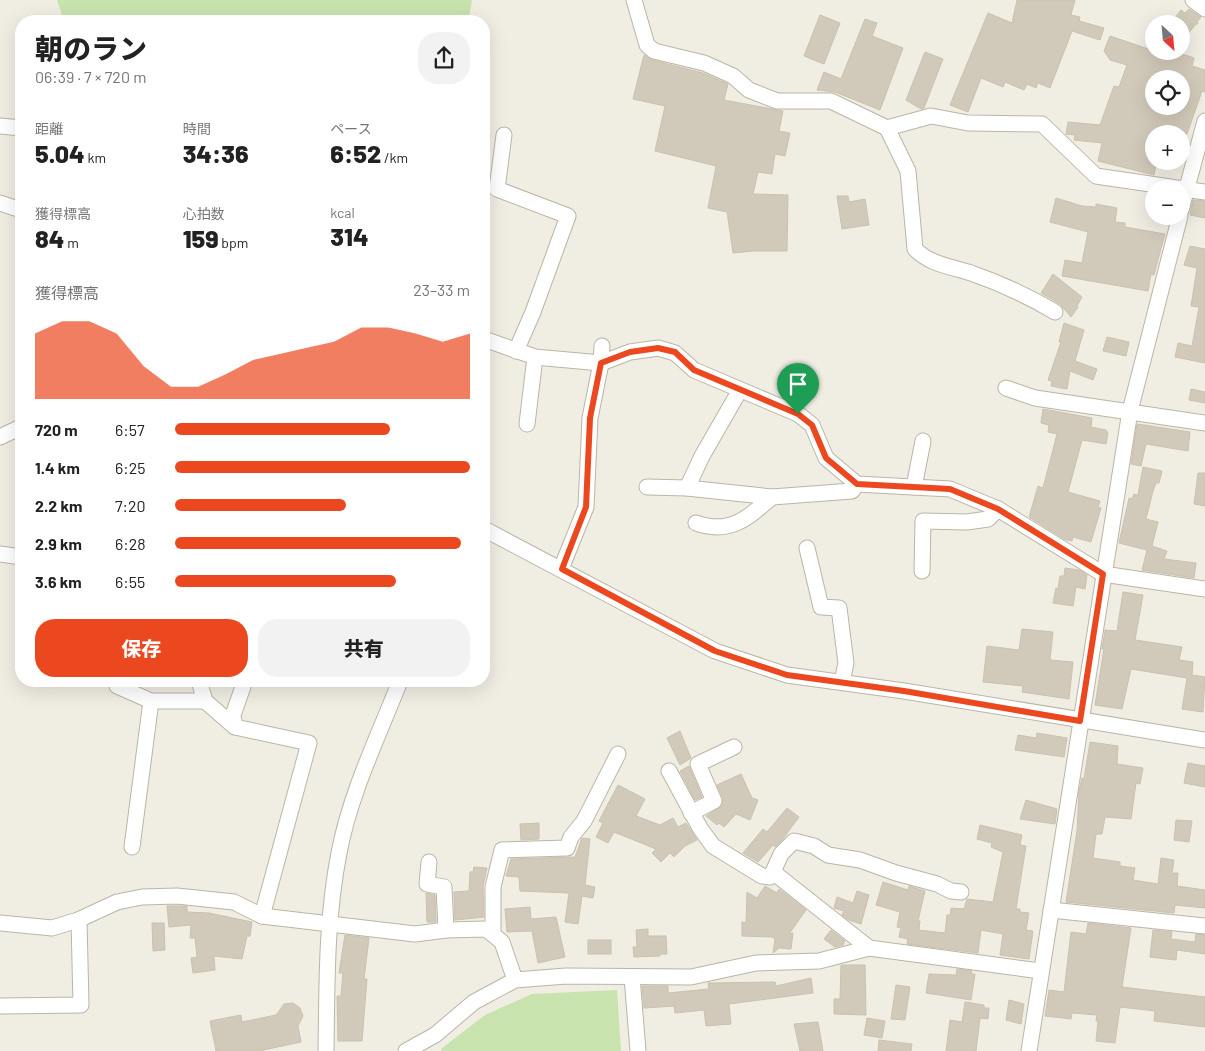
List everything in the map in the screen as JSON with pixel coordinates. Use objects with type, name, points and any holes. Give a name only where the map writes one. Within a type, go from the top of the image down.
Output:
[{"type":"street","points":[[634,0],[648,45],[654,51],[704,63],[733,76],[749,90],[777,101],[832,101],[887,128],[908,171],[915,249],[921,255],[939,264],[1010,288],[1054,312]]},
{"type":"street","points":[[1193,0],[1205,9]]},
{"type":"street","points":[[887,128],[931,116],[968,123],[1042,124],[1096,176],[1145,183]]},
{"type":"street","points":[[1189,180],[1205,121]]},
{"type":"street","points":[[0,126],[15,127]]},
{"type":"street","points":[[504,135],[497,189],[568,216],[533,312],[516,351]]},
{"type":"street","points":[[1190,190],[1205,192]]},
{"type":"street","points":[[0,203],[15,208]]},
{"type":"street","points":[[1029,1051],[1040,971],[1130,411],[1178,225]]},
{"type":"street","points":[[490,341],[535,358],[601,363],[630,352],[658,348],[675,352],[694,370],[798,414],[812,425],[826,458],[857,484],[950,489],[998,509],[1103,574],[1205,589]]},
{"type":"street","points":[[562,569],[586,507],[590,418],[601,363],[602,346]]},
{"type":"street","points":[[527,424],[535,358]]},
{"type":"street","points":[[1006,388],[1035,398],[1205,423]]},
{"type":"street","points":[[687,488],[702,456],[740,390]]},
{"type":"street","points":[[0,437],[15,430]]},
{"type":"street","points":[[914,488],[923,441]]},
{"type":"street","points":[[647,487],[687,488],[772,497],[852,490],[857,484]]},
{"type":"street","points":[[696,524],[730,527],[740,523],[772,497]]},
{"type":"street","points":[[922,571],[923,521],[929,519],[967,522],[988,519],[998,509]]},
{"type":"street","points":[[490,532],[715,651],[787,675],[842,682],[1205,740]]},
{"type":"street","points":[[807,548],[822,607],[839,608],[846,663],[842,682]]},
{"type":"street","points":[[0,554],[15,556]]},
{"type":"street","points":[[119,687],[151,701],[205,701]]},
{"type":"street","points":[[202,687],[205,701],[235,726],[308,743],[262,916]]},
{"type":"street","points":[[235,726],[233,715],[244,687]]},
{"type":"street","points":[[326,1051],[328,924],[339,854],[350,808],[398,687]]},
{"type":"street","points":[[132,848],[151,701]]},
{"type":"street","points":[[691,813],[714,801],[698,764],[734,747]]},
{"type":"street","points":[[493,934],[493,887],[502,850],[567,848],[571,837],[584,821],[618,754]]},
{"type":"street","points":[[670,771],[691,813],[713,846],[762,876],[770,877],[781,854],[794,841],[814,846],[828,855],[860,860],[896,874],[937,884],[951,891],[961,892]]},
{"type":"street","points":[[429,862],[427,884],[444,886],[446,930]]},
{"type":"street","points":[[773,872],[869,948]]},
{"type":"street","points":[[0,923],[52,928],[79,920],[117,902],[142,897],[177,896],[234,902],[262,916],[415,934],[446,930],[486,929],[502,942],[515,980]]},
{"type":"street","points":[[1051,910],[1205,926]]},
{"type":"street","points":[[0,1006],[81,1005],[79,920]]},
{"type":"street","points":[[406,1051],[435,1035],[474,1002],[515,980],[566,976],[691,977],[756,963],[819,961],[869,948],[1040,971]]},
{"type":"street","points":[[632,977],[638,1051]]},
{"type":"green space","points":[[57,0],[472,0],[470,15],[62,15]]},
{"type":"green space","points":[[617,990],[621,1051],[442,1051],[441,1049],[485,1015],[532,994]]},
{"type":"building","points":[[1017,0],[1075,0],[1071,15],[1080,17],[1079,21],[1104,28],[1100,40],[1072,31],[1050,88],[1038,83],[1036,88],[1027,84],[1024,90],[1005,82],[1003,87],[981,78],[968,112],[950,105],[988,13],[1012,23]]},
{"type":"building","points":[[1189,9],[1201,17],[1197,22],[1198,24],[1190,31],[1190,15],[1177,15],[1181,10],[1185,13]]},
{"type":"building","points":[[820,15],[840,23],[824,64],[804,56]]},
{"type":"building","points":[[865,19],[877,23],[872,36],[903,48],[880,110],[835,92],[817,90],[824,72],[841,79]]},
{"type":"building","points":[[1110,36],[1145,48],[1145,60],[1190,60],[1190,57],[1194,58],[1192,66],[1205,70],[1205,92],[1202,91],[1190,125],[1145,125],[1145,170],[1155,170],[1154,175],[1098,161],[1102,143],[1074,140],[1075,135],[1066,134],[1068,122],[1100,125],[1114,86],[1119,87],[1127,65],[1110,60],[1104,51]]},
{"type":"building","points":[[925,52],[943,59],[924,108],[921,109],[906,100]]},
{"type":"building","points":[[644,55],[652,60],[703,73],[728,84],[724,100],[783,111],[779,131],[790,133],[785,156],[775,154],[772,174],[758,172],[753,194],[788,195],[787,251],[733,253],[727,212],[708,208],[716,166],[655,151],[665,106],[633,99]]},
{"type":"building","points":[[837,196],[848,196],[849,202],[865,199],[869,225],[842,229]]},
{"type":"building","points":[[1056,198],[1082,206],[1096,207],[1096,204],[1117,208],[1115,222],[1125,223],[1125,227],[1165,234],[1154,275],[1151,274],[1148,291],[1062,276],[1065,260],[1082,263],[1088,232],[1050,222]]},
{"type":"building","points":[[1193,200],[1205,201],[1205,218],[1190,215]]},
{"type":"building","points":[[1190,246],[1205,249],[1205,363],[1175,357],[1178,343],[1192,346],[1199,307],[1191,306],[1197,268],[1184,265]]},
{"type":"building","points":[[1053,274],[1082,297],[1071,317],[1060,304],[1041,293]]},
{"type":"building","points":[[1064,323],[1084,330],[1075,361],[1097,369],[1093,380],[1070,371],[1067,389],[1051,386],[1052,381],[1048,380],[1061,342],[1059,342]]},
{"type":"building","points":[[1107,337],[1129,342],[1126,356],[1103,351]]},
{"type":"building","points":[[1191,389],[1205,392],[1205,403],[1189,400]]},
{"type":"building","points":[[1043,409],[1092,418],[1091,427],[1106,430],[1108,433],[1106,444],[1082,440],[1068,492],[1100,501],[1098,507],[1101,508],[1091,542],[1073,537],[1072,541],[1064,539],[1029,517],[1038,486],[1043,488],[1057,434],[1048,432],[1049,425],[1041,423]]},
{"type":"building","points":[[1137,424],[1190,432],[1188,451],[1146,444],[1141,466],[1131,464]]},
{"type":"building","points":[[1143,467],[1162,471],[1159,483],[1156,483],[1153,491],[1146,519],[1158,522],[1152,546],[1167,551],[1164,559],[1196,563],[1194,578],[1142,570],[1147,550],[1119,543],[1129,498],[1132,499],[1134,494],[1138,495]]},
{"type":"building","points":[[1198,473],[1205,473],[1205,506],[1194,504]]},
{"type":"building","points":[[1065,568],[1079,570],[1087,575],[1085,589],[1076,587],[1073,606],[1053,603],[1060,576],[1064,576]]},
{"type":"building","points":[[1123,592],[1143,595],[1135,640],[1182,647],[1179,660],[1193,662],[1192,675],[1205,677],[1203,712],[1182,709],[1187,678],[1131,669],[1122,709],[1095,705],[1104,649],[1102,649],[1105,630],[1117,631]]},
{"type":"building","points":[[1022,629],[1053,632],[1050,660],[1073,662],[1069,699],[1022,692],[1023,686],[983,682],[987,646],[1019,650]]},
{"type":"building","points":[[680,731],[691,758],[680,765],[667,738]]},
{"type":"building","points":[[1037,733],[1067,738],[1064,757],[1015,750],[1018,735],[1036,738]]},
{"type":"building","points":[[1090,742],[1118,746],[1117,764],[1143,768],[1140,784],[1136,783],[1131,819],[1105,817],[1102,834],[1096,834],[1093,858],[1120,862],[1120,866],[1135,868],[1133,880],[1158,884],[1161,858],[1174,860],[1172,873],[1178,873],[1177,886],[1205,890],[1205,908],[1175,905],[1174,913],[1066,902],[1077,831],[1079,791],[1082,778],[1084,779]]},
{"type":"building","points":[[1188,763],[1205,766],[1205,787],[1184,783]]},
{"type":"building","points":[[689,766],[702,797],[695,800],[680,771]]},
{"type":"building","points":[[741,774],[752,798],[758,800],[750,820],[736,814],[724,827],[719,823],[717,825],[706,816],[722,806],[723,798],[717,785]]},
{"type":"building","points":[[618,785],[645,799],[636,816],[660,825],[673,818],[678,827],[686,823],[697,840],[685,846],[674,857],[670,853],[661,862],[652,853],[656,849],[614,832],[608,843],[596,837],[603,823],[599,821]]},
{"type":"building","points":[[1026,800],[1057,809],[1055,824],[1020,819]]},
{"type":"building","points":[[787,808],[799,817],[782,840],[775,847],[773,845],[758,862],[743,853],[763,829],[767,832]]},
{"type":"building","points":[[1176,820],[1192,821],[1189,842],[1174,840]]},
{"type":"building","points":[[539,823],[539,839],[521,840],[520,824]]},
{"type":"building","points":[[980,825],[1022,835],[1020,845],[1026,846],[1016,909],[1020,909],[1020,912],[1029,913],[1026,930],[1033,931],[1029,959],[1000,955],[1003,934],[981,930],[978,953],[907,944],[908,939],[899,937],[901,928],[897,927],[900,912],[876,905],[883,882],[908,890],[909,886],[925,891],[918,921],[920,921],[919,930],[945,933],[947,915],[950,915],[951,908],[964,909],[967,899],[993,902],[1003,852],[991,847],[992,843],[977,839]]},
{"type":"building","points":[[582,838],[590,839],[585,885],[595,887],[593,898],[582,896],[578,924],[565,922],[569,893],[520,891],[519,877],[506,876],[511,859],[575,857]]},
{"type":"building","points":[[474,867],[487,868],[483,886],[484,917],[455,920],[454,892],[469,891],[470,872],[473,872]]},
{"type":"building","points":[[765,886],[777,893],[779,889],[806,910],[789,934],[793,933],[791,949],[779,948],[773,953],[775,939],[772,937],[742,936],[742,922],[746,923],[747,892],[757,898]]},
{"type":"building","points":[[857,891],[869,895],[861,924],[849,920],[842,915],[844,911],[834,908],[837,897],[853,903]]},
{"type":"building","points":[[426,893],[435,895],[436,922],[427,922]]},
{"type":"building","points":[[167,906],[187,906],[187,912],[209,913],[252,922],[250,936],[247,936],[242,959],[214,956],[215,970],[193,973],[191,958],[197,957],[195,938],[190,938],[191,925],[169,927]]},
{"type":"building","points":[[530,907],[531,919],[556,917],[565,957],[538,963],[532,931],[507,932],[505,909]]},
{"type":"building","points":[[152,923],[164,923],[165,950],[153,951]]},
{"type":"building","points":[[1088,923],[1131,928],[1122,987],[1205,997],[1205,1027],[1154,1021],[1155,1011],[1120,1007],[1115,1043],[1096,1041],[1097,1015],[1072,1013],[1071,1019],[1045,1016],[1049,990],[1064,992],[1071,932],[1086,934]]},
{"type":"building","points":[[648,929],[648,936],[666,936],[667,954],[634,957],[633,947],[637,947],[636,930]]},
{"type":"building","points":[[831,930],[845,941],[843,945],[835,947],[824,939]]},
{"type":"building","points":[[1153,930],[1172,932],[1171,939],[1195,942],[1196,934],[1205,935],[1205,954],[1177,950],[1176,960],[1150,957]]},
{"type":"building","points":[[345,935],[369,938],[364,979],[367,979],[362,1041],[338,1041],[337,996],[341,996],[343,973],[339,973]]},
{"type":"building","points":[[588,940],[611,940],[611,954],[588,954]]},
{"type":"building","points":[[841,965],[865,965],[866,1015],[834,1014],[834,999],[840,999]]},
{"type":"building","points":[[957,969],[972,971],[971,974],[975,974],[971,1000],[926,993],[929,974],[956,975]]},
{"type":"building","points":[[811,978],[813,993],[729,1004],[731,1024],[706,1026],[704,1010],[675,1013],[674,1006],[644,1008],[642,986],[668,986],[668,993],[709,989],[708,983],[775,982],[776,986]]},
{"type":"building","points":[[896,985],[910,987],[905,1020],[891,1019]]},
{"type":"building","points":[[1009,1000],[1024,1004],[1021,1024],[1006,1020]]},
{"type":"building","points":[[965,1002],[984,1005],[984,1008],[989,1008],[988,1019],[980,1018],[976,1051],[946,1051],[950,1020],[962,1022]]},
{"type":"building","points":[[293,1003],[300,1008],[303,1016],[298,1026],[301,1042],[259,1051],[216,1051],[210,1021],[241,1015],[242,1022],[276,1015],[284,1004]]},
{"type":"building","points":[[867,1018],[885,1021],[882,1038],[864,1035]]},
{"type":"building","points":[[818,1022],[823,1051],[800,1051],[794,1024]]},
{"type":"building","points":[[879,1040],[912,1044],[911,1051],[878,1051]]},
{"type":"route","points":[[658,348],[675,352],[694,370],[798,414],[812,425],[826,458],[857,484],[866,486],[950,489],[998,509],[1103,574],[1080,721],[904,691],[787,675],[715,651],[562,569],[586,507],[590,418],[601,363],[630,352],[658,348]]}]
